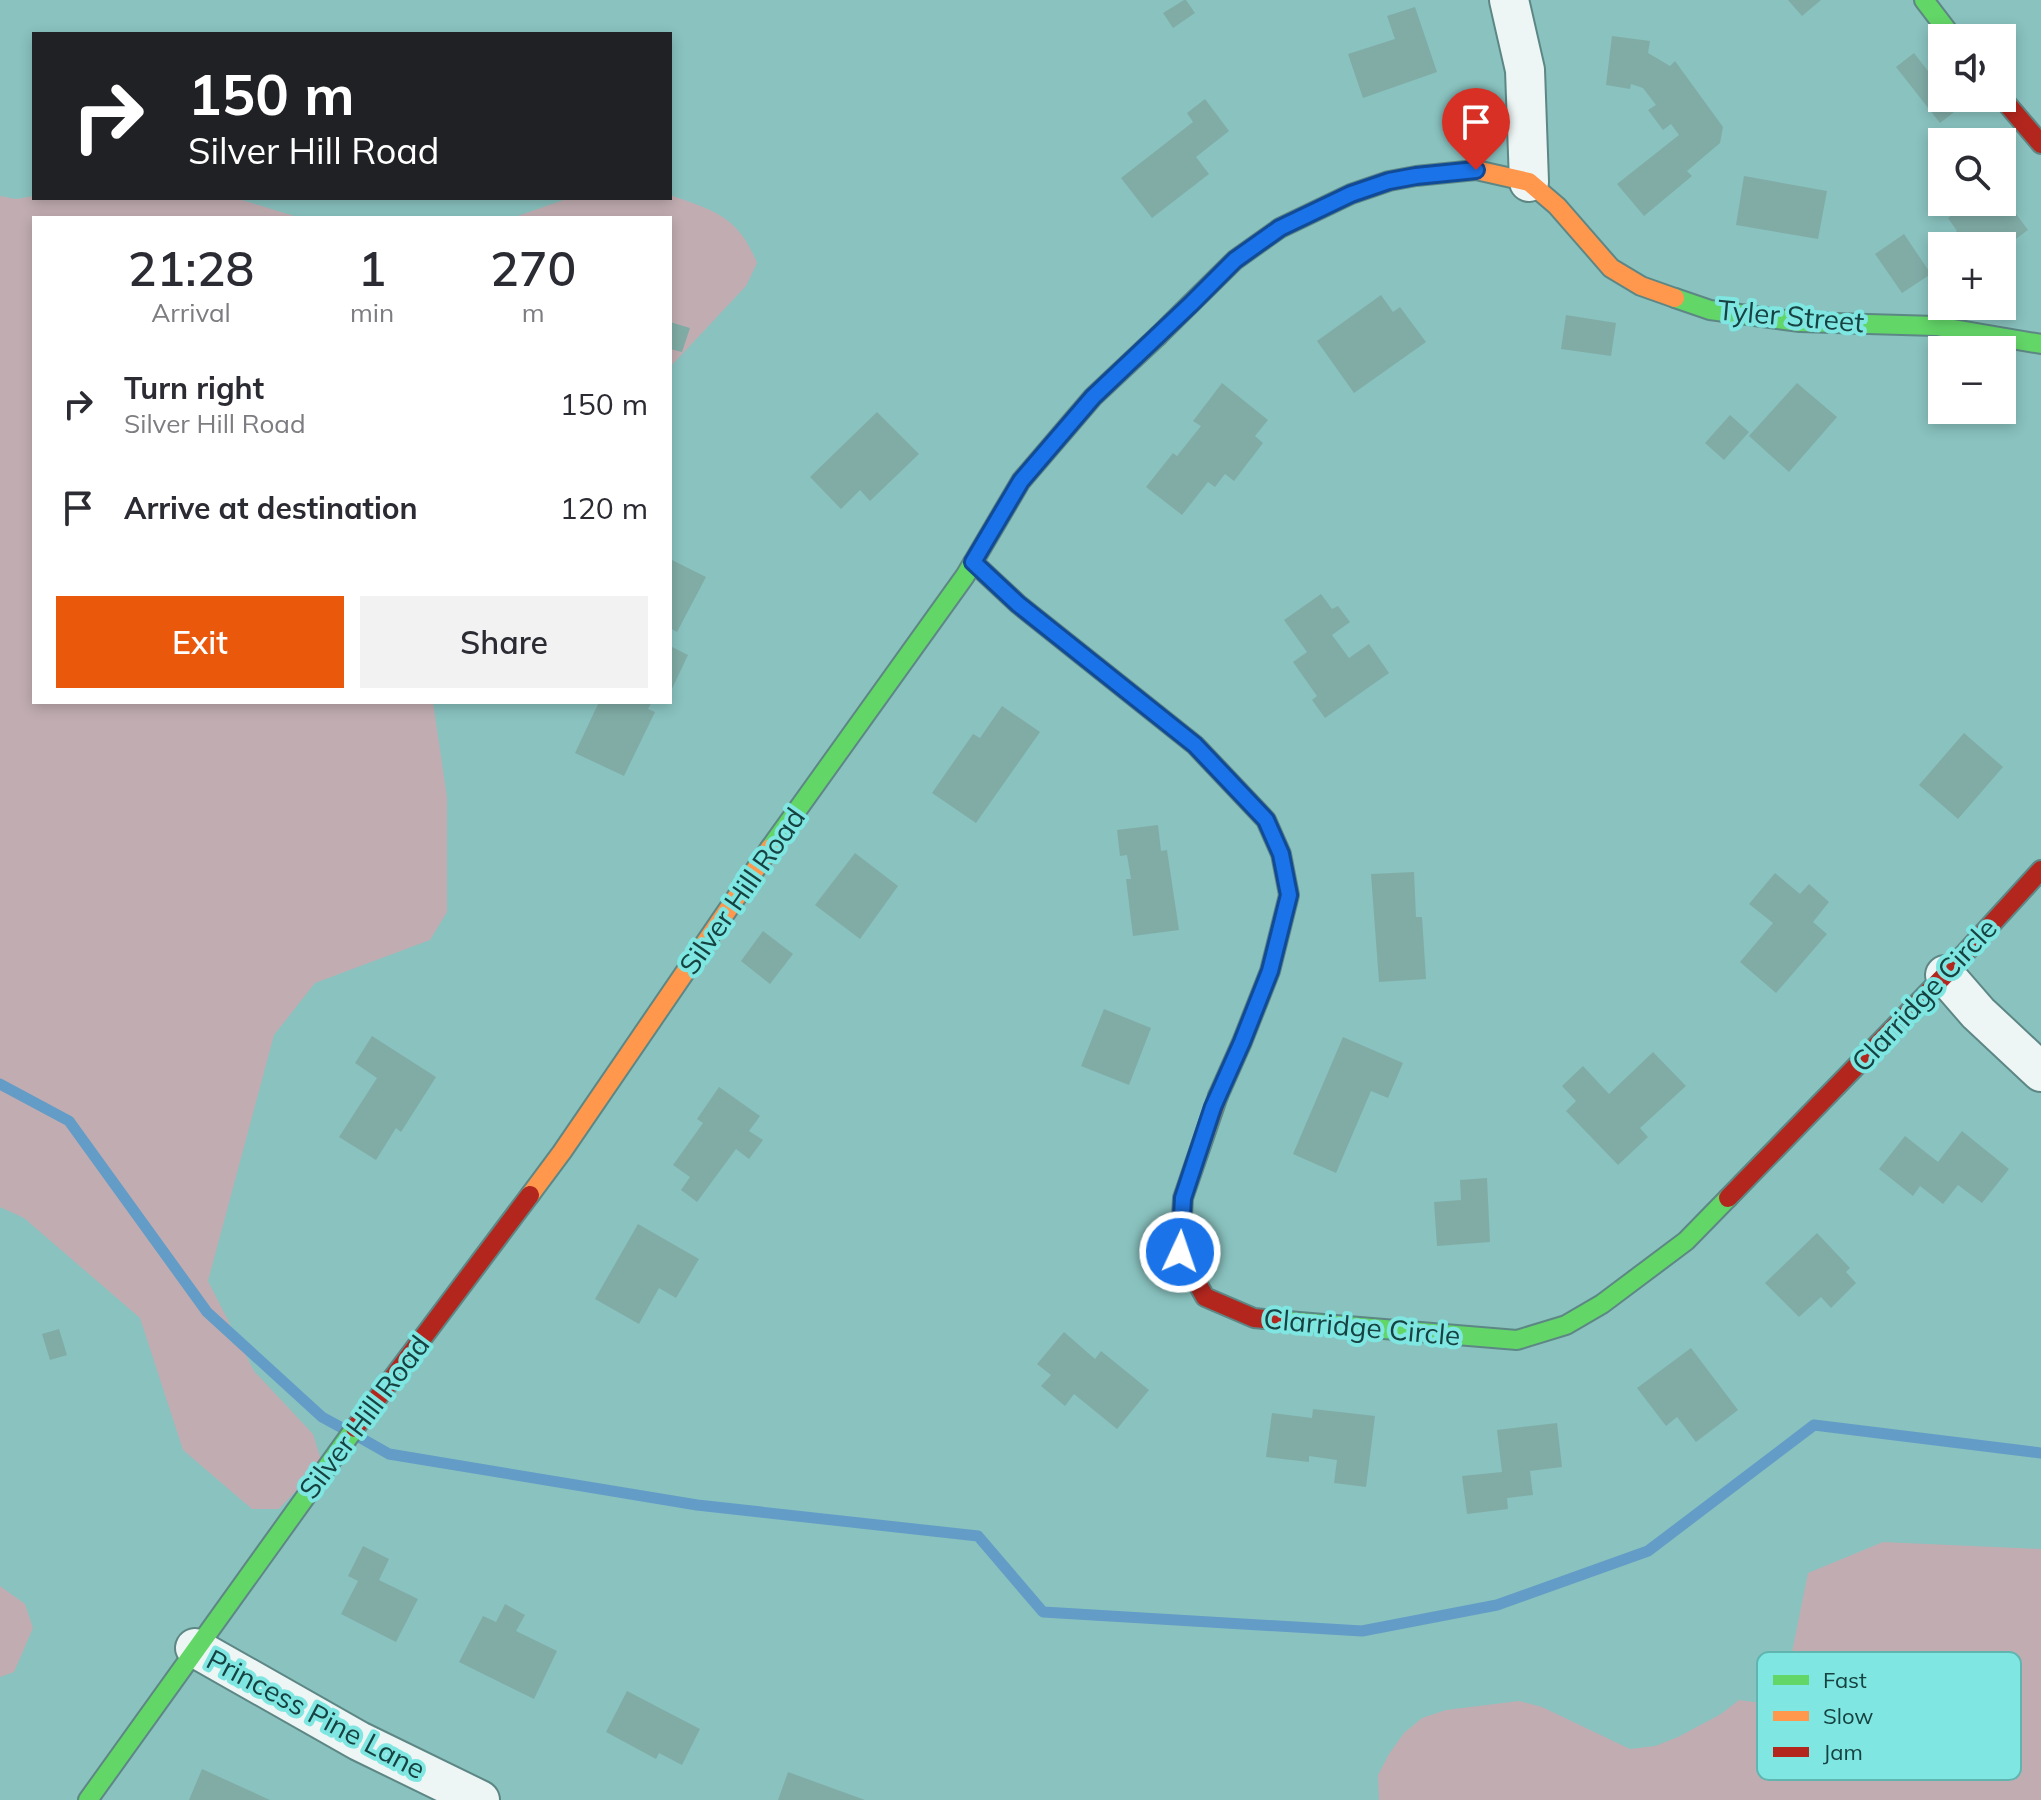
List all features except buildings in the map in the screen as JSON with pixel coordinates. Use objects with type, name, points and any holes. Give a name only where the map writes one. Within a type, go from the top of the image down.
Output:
[{"type":"street","points":[[1509,0],[1525,70],[1529,182]]},
{"type":"street","points":[[1924,0],[1942,24]]},
{"type":"street","points":[[2014,112],[2041,144]]},
{"type":"street","name":"Silver Hill Road","points":[[88,1800],[322,1472],[562,1152],[759,863],[973,562],[1021,481],[1093,397],[1235,260],[1280,228],[1351,194],[1389,181],[1476,170],[1529,182]]},
{"type":"street","name":"Tyler Street","points":[[1529,182],[1557,206],[1611,268],[1641,286],[1710,310],[1800,322],[1936,326],[2041,344]]},
{"type":"street","name":"Clarridge Circle","points":[[973,562],[1018,604],[1195,745],[1266,820],[1281,854],[1289,895],[1270,971],[1213,1107],[1183,1198],[1180,1252],[1205,1297],[1254,1318],[1517,1340],[1566,1325],[1602,1304],[1686,1241],[1945,975],[2041,870]]},
{"type":"street","points":[[1945,975],[1978,1013],[2041,1072]]},
{"type":"street","name":"Princess Pine Lane","points":[[195,1648],[359,1741],[480,1800]]},
{"type":"shaded area","points":[[0,196],[16,199],[32,196],[32,200],[242,200],[294,216],[32,216],[32,704],[433,704],[447,797],[447,912],[430,940],[315,983],[274,1035],[208,1281],[254,1371],[313,1434],[322,1463],[279,1509],[252,1509],[183,1450],[140,1318],[24,1218],[0,1207]]},
{"type":"shaded area","points":[[672,196],[723,217],[742,235],[757,263],[746,286],[672,365],[672,216],[518,216],[563,200],[672,200]]},
{"type":"shaded area","points":[[1883,1542],[2041,1549],[2041,1800],[1379,1800],[1378,1775],[1389,1754],[1404,1733],[1422,1718],[1446,1710],[1519,1701],[1542,1707],[1630,1749],[1655,1746],[1678,1737],[1721,1714],[1739,1700],[1757,1702],[1757,1780],[2021,1780],[2021,1652],[1792,1652],[1808,1573]]},
{"type":"shaded area","points":[[0,1586],[25,1604],[33,1628],[14,1672],[0,1677]]},
{"type":"waterway","points":[[0,1084],[69,1121],[207,1312],[322,1417],[344,1429]]},
{"type":"waterway","points":[[359,1437],[389,1454],[697,1505],[978,1536],[1043,1612],[1362,1631],[1497,1605],[1648,1551],[1814,1425],[2041,1453]]},
{"type":"traffic: fast","points":[[1924,0],[1942,24]]},
{"type":"traffic: fast","points":[[1675,298],[1710,310],[1800,322],[1936,326],[2041,344]]},
{"type":"traffic: fast","points":[[770,848],[965,576],[1021,481],[1093,397],[1158,336]]},
{"type":"traffic: fast","points":[[973,562],[1018,604],[1195,745],[1266,820],[1281,854],[1289,895],[1270,971],[1218,1096]]},
{"type":"traffic: fast","points":[[1275,1320],[1517,1340],[1566,1325],[1602,1304],[1686,1241],[1728,1198]]},
{"type":"traffic: fast","points":[[88,1800],[355,1428]]},
{"type":"traffic: slow","points":[[1158,336],[1235,260],[1280,228],[1351,194],[1389,181],[1476,170],[1529,182],[1557,206],[1611,268],[1641,286],[1675,298]]},
{"type":"traffic: slow","points":[[530,1195],[770,848]]},
{"type":"traffic: jam","points":[[2014,112],[2041,144]]},
{"type":"traffic: jam","points":[[1728,1198],[1945,975],[2041,870]]},
{"type":"traffic: jam","points":[[1218,1096],[1183,1198],[1180,1252],[1205,1297],[1254,1318],[1275,1320]]},
{"type":"traffic: jam","points":[[355,1428],[530,1195]]},
{"type":"route","points":[[1180,1252],[1183,1198],[1213,1107],[1270,971],[1289,895],[1281,854],[1266,820],[1195,745],[1018,604],[973,562],[1021,481],[1093,397],[1235,260],[1280,228],[1351,194],[1389,181],[1476,170]]}]
